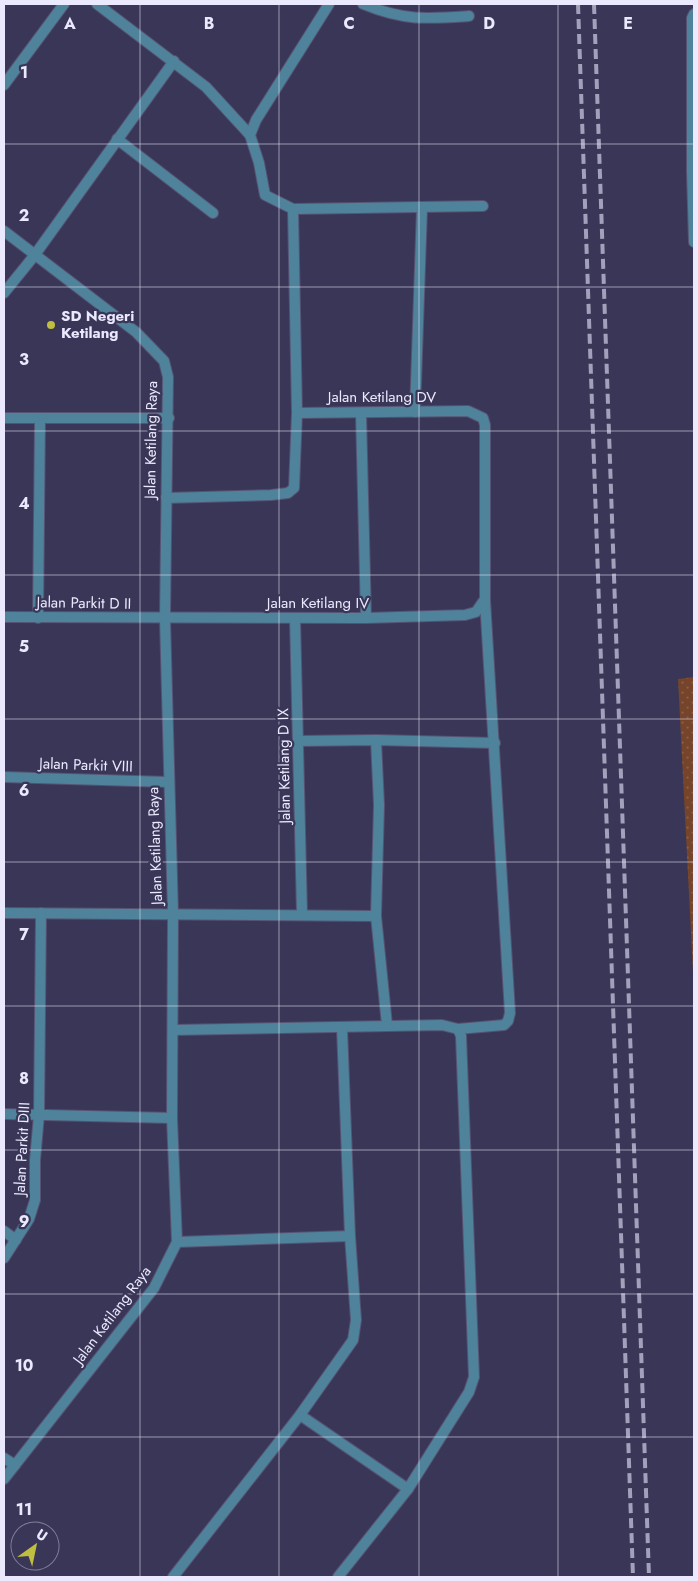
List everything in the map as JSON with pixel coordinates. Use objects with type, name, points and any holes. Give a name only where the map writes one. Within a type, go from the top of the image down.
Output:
[{"type":"street","points":[[4,85],[64,4]]},
{"type":"street","points":[[97,4],[206,87],[250,135],[266,195],[292,209],[483,206]]},
{"type":"street","points":[[250,135],[256,120],[329,4]]},
{"type":"street","points":[[364,4],[386,13],[419,19],[469,16]]},
{"type":"street","points":[[694,14],[692,18],[694,242]]},
{"type":"street","points":[[4,293],[34,256],[174,61]]},
{"type":"street","points":[[117,139],[214,213]]},
{"type":"street","points":[[415,412],[422,208]]},
{"type":"street","points":[[166,498],[270,495],[292,492],[296,478],[297,412],[292,209]]},
{"type":"street","name":"Jalan Ketilang Raya","points":[[4,231],[34,256],[136,332],[164,361],[168,377],[169,418],[165,619],[173,914],[172,1118],[177,1242],[154,1288],[4,1480]]},
{"type":"street","name":"Jalan Ketilang DV","points":[[297,412],[361,414],[468,411],[479,415],[485,424],[485,599]]},
{"type":"street","points":[[361,414],[366,618]]},
{"type":"street","points":[[4,418],[169,418]]},
{"type":"street","points":[[38,618],[40,419]]},
{"type":"street","points":[[173,1030],[342,1028],[387,1025],[442,1025],[458,1029],[504,1025],[508,1021],[510,1013],[485,599]]},
{"type":"street","name":"Jalan Ketilang IV","points":[[165,619],[366,618],[472,614],[481,607],[485,599]]},
{"type":"street","name":"Jalan Parkit D II","points":[[4,617],[165,619]]},
{"type":"street","name":"Jalan Ketilang D IX","points":[[295,618],[302,914]]},
{"type":"street","points":[[298,741],[376,740],[495,743]]},
{"type":"street","points":[[376,740],[379,804],[376,916],[387,1025]]},
{"type":"street","name":"Jalan Parkit VIII","points":[[4,777],[168,782]]},
{"type":"street","points":[[4,913],[376,916]]},
{"type":"street","name":"Jalan Parkit DIII","points":[[4,1258],[29,1219],[35,1200],[35,1160],[39,1114],[41,913]]},
{"type":"street","points":[[174,1577],[300,1415],[352,1340],[356,1320],[350,1236],[342,1028]]},
{"type":"street","points":[[338,1577],[408,1489],[468,1392],[474,1377],[461,1036],[458,1029]]},
{"type":"street","points":[[4,1114],[172,1118]]},
{"type":"street","points":[[4,1231],[16,1240]]},
{"type":"street","points":[[177,1242],[350,1236]]},
{"type":"street","points":[[300,1415],[408,1489]]},
{"type":"street","points":[[4,1458],[15,1465]]},
{"type":"shaded area","points":[[694,677],[694,992],[678,679]]},
{"type":"railway","points":[[578,4],[633,1577]]},
{"type":"railway","points":[[594,4],[649,1577]]},
{"type":"place","name":"SD Negeri Ketilang","points":[[51,325]]}]
